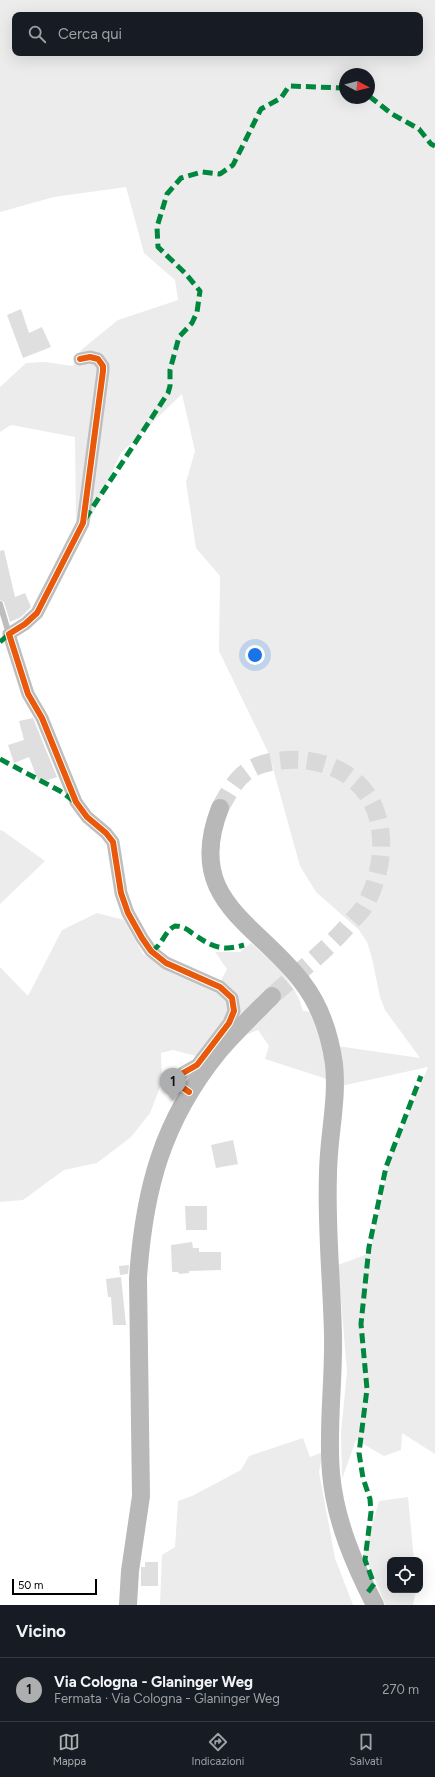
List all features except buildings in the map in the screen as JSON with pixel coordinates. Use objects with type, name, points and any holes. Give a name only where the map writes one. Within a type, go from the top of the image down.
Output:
[{"type":"main road","points":[[220,808],[212,827],[210,842],[212,872],[217,886],[224,899],[236,914],[290,968],[303,984],[321,1016],[332,1051],[335,1080],[328,1183],[333,1347],[330,1430],[331,1473],[338,1516],[350,1551],[375,1605]]},
{"type":"main road","points":[[128,1605],[130,1571],[141,1496],[138,1278],[140,1247],[148,1195],[160,1152],[169,1130],[189,1092],[220,1050],[272,996]]},
{"type":"street","points":[[80,359],[90,357],[98,359],[103,371],[83,523],[37,613],[30,621],[9,634],[28,694],[42,718],[76,802],[87,817],[106,833],[112,842],[124,904],[142,938],[151,950],[166,963],[220,987],[232,998],[234,1011],[229,1023],[197,1065],[183,1073],[179,1078],[179,1085],[189,1092]]},
{"type":"lane","points":[[0,604],[9,634]]},
{"type":"shaded area","points":[[0,0],[435,0],[435,1454],[402,1433],[401,1450],[384,1456],[356,1440],[342,1479],[341,1433],[347,1372],[338,1265],[370,1253],[389,1161],[428,1067],[341,1086],[337,1046],[420,1058],[385,1010],[380,997],[367,942],[359,930],[316,892],[300,866],[269,754],[219,651],[220,576],[196,548],[186,482],[195,451],[182,394],[121,453],[87,526],[76,523],[75,437],[11,425],[0,432],[0,387],[26,363],[45,362],[73,366],[81,350],[118,320],[178,300],[175,280],[144,253],[126,187],[54,197],[0,212]]},
{"type":"shaded area","points":[[0,830],[45,861],[0,904]]},
{"type":"shaded area","points":[[97,913],[124,920],[143,954],[176,975],[216,990],[227,969],[215,952],[240,952],[251,943],[275,965],[289,982],[300,1001],[303,1011],[312,1012],[323,1048],[327,1079],[265,1059],[269,1046],[258,1030],[196,1056],[173,1050],[161,1053],[162,1082],[150,1113],[131,1137],[97,1163],[64,1170],[23,1200],[0,1202],[0,967],[28,996],[62,930]]},
{"type":"shaded area","points":[[303,1438],[310,1457],[323,1452],[319,1472],[335,1558],[353,1605],[160,1605],[162,1555],[175,1547],[178,1501],[192,1496],[241,1470],[249,1456]]},
{"type":"shaded area","points":[[408,1497],[414,1557],[387,1557],[387,1593],[415,1593],[413,1605],[385,1605],[375,1579],[363,1555],[379,1501]]},
{"type":"tunnel","points":[[220,808],[236,782],[249,770],[261,764],[275,761],[302,760],[327,765],[345,773],[363,789],[373,804],[379,821],[381,838],[377,874],[372,891],[364,907],[332,942],[272,996]]},
{"type":"marked path","points":[[85,519],[168,393],[170,386],[170,370],[179,337],[192,323],[197,312],[200,291],[185,273],[158,247],[157,227],[167,194],[181,178],[202,172],[220,174],[233,165],[261,109],[281,98],[289,86],[339,88]]},
{"type":"marked path","points":[[375,101],[392,114],[419,129],[431,144],[435,146]]},
{"type":"marked path","points":[[0,642],[9,634]]},
{"type":"marked path","points":[[0,759],[60,791],[74,801]]},
{"type":"marked path","points":[[151,951],[158,946],[168,931],[175,926],[180,926],[210,944],[222,948],[244,945]]},
{"type":"marked path","points":[[368,1592],[374,1584],[365,1560],[371,1512],[370,1499],[363,1478],[359,1453],[367,1389],[361,1324],[369,1247],[386,1167],[421,1076]]},
{"type":"cycle path","points":[[80,359],[90,357],[98,359],[103,366],[83,523],[37,613],[25,624],[9,634],[28,694],[42,718],[76,802],[87,817],[106,833],[113,842],[121,893],[128,913],[142,938],[151,951],[166,963],[220,987],[232,998],[234,1011],[229,1023],[197,1065],[183,1073],[179,1078],[179,1085],[189,1092]]},
{"type":"place","name":"Via Cologna - Glaninger Weg","points":[[173,1101]]}]
